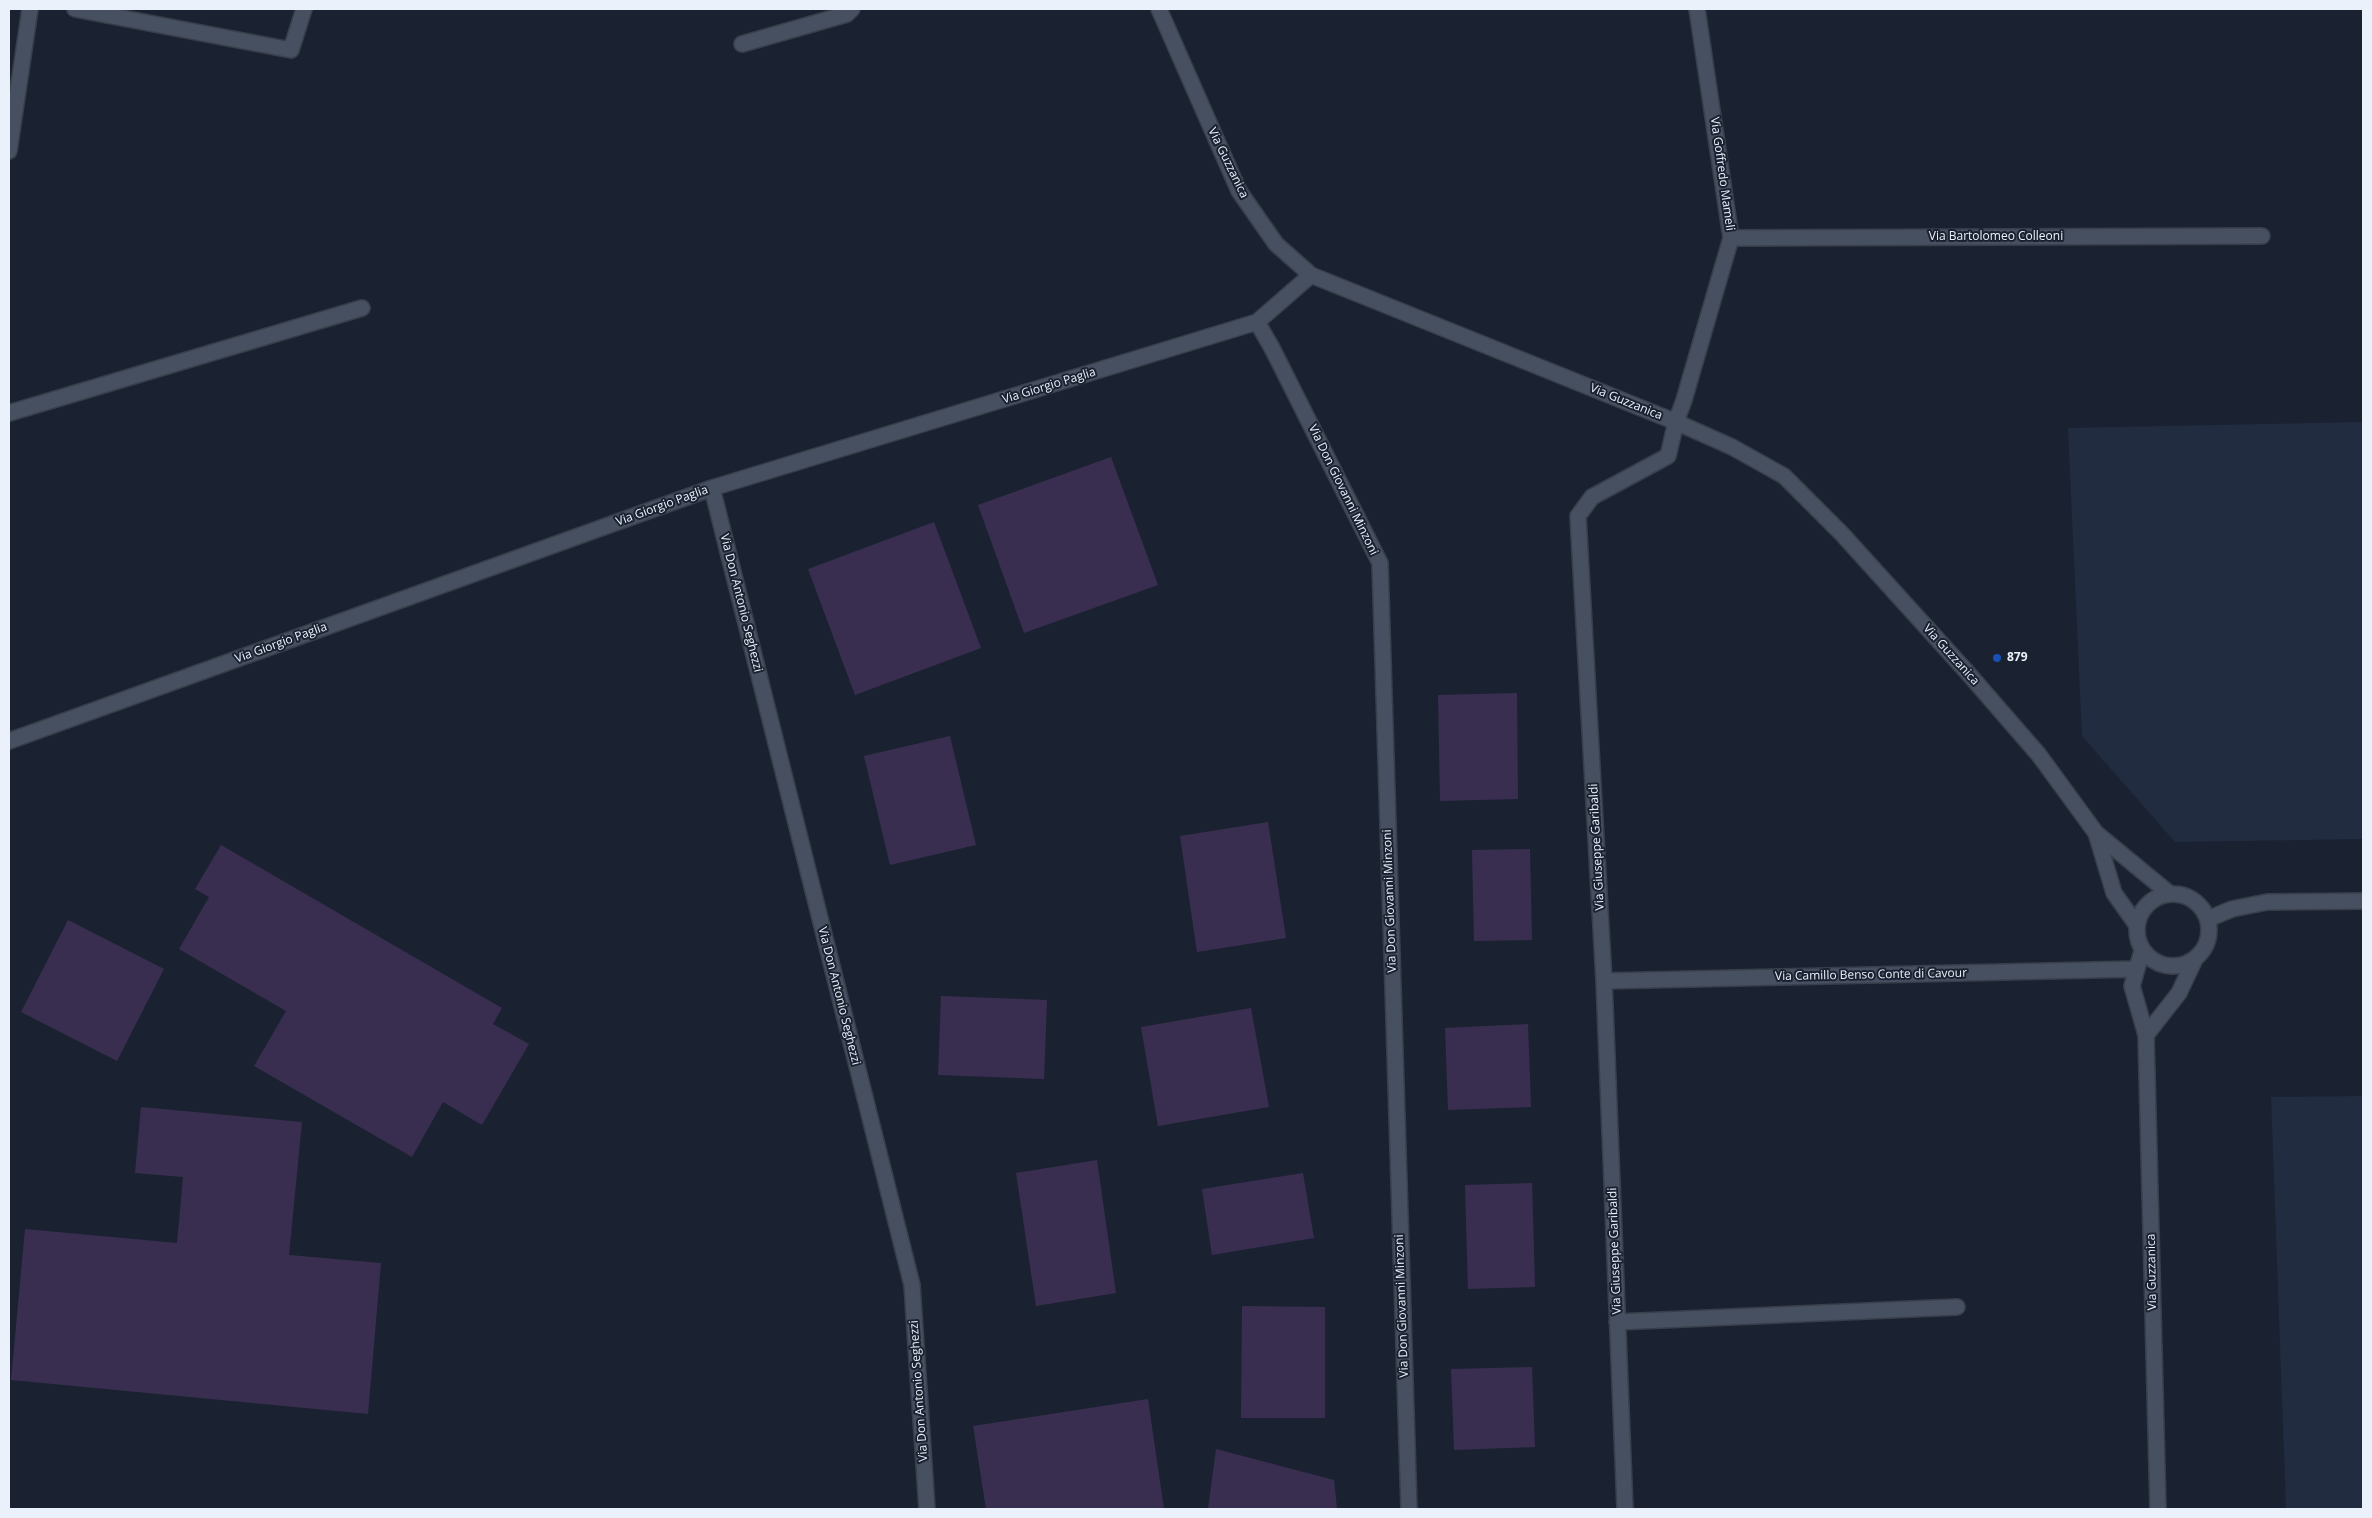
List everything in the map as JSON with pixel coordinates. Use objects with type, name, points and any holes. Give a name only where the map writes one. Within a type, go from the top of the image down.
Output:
[{"type":"street","points":[[9,151],[30,9]]},
{"type":"street","points":[[75,9],[291,50],[304,9]]},
{"type":"street","points":[[742,44],[847,14],[852,9]]},
{"type":"street","name":"Via Guzzanica","points":[[1159,9],[1239,191],[1276,244],[1311,275],[1676,422],[1732,447],[1784,476],[1842,534],[1967,672],[2039,755],[2096,833],[2170,894]]},
{"type":"street","name":"Via Goffredo Mameli","points":[[1676,422],[1731,238],[1697,9]]},
{"type":"street","name":"Via Bartolomeo Colleoni","points":[[1731,238],[2262,236]]},
{"type":"street","name":"Via Giorgio Paglia","points":[[9,741],[712,488],[1257,322],[1311,275]]},
{"type":"street","points":[[9,413],[362,308]]},
{"type":"street","name":"Via Don Giovanni Minzoni","points":[[1257,322],[1272,348],[1380,563],[1408,1509]]},
{"type":"street","name":"Via Giuseppe Garibaldi","points":[[1624,1509],[1604,981],[1578,516],[1592,497],[1668,456],[1676,422]]},
{"type":"street","name":"Via Don Antonio Seghezzi","points":[[712,488],[912,1285],[927,1509]]},
{"type":"street","name":"Via Guzzanica","points":[[2096,833],[2114,893],[2136,924]]},
{"type":"street","points":[[2170,894],[2184,895],[2196,902],[2208,919],[2210,930],[2208,941],[2203,951],[2185,965],[2174,967],[2162,966],[2152,961],[2142,951],[2137,938],[2136,924],[2148,903],[2157,897],[2170,894]]},
{"type":"street","points":[[2208,919],[2232,909],[2267,902],[2363,901]]},
{"type":"street","name":"Via Guzzanica","points":[[2142,951],[2132,986],[2146,1035],[2158,1509]]},
{"type":"street","points":[[2146,1035],[2180,993],[2195,959]]},
{"type":"street","name":"Via Camillo Benso Conte di Cavour","points":[[1604,981],[2137,969]]},
{"type":"street","name":"Via Giuseppe Garibaldi","points":[[1617,1322],[1957,1307]]},
{"type":"shaded area","points":[[2363,422],[2363,839],[2175,842],[2082,736],[2068,428]]},
{"type":"shaded area","points":[[2363,1096],[2363,1509],[2286,1509],[2271,1097]]},
{"type":"building","points":[[1111,457],[1158,585],[1024,633],[978,505]]},
{"type":"building","points":[[934,522],[981,648],[855,695],[808,569]]},
{"type":"building","points":[[1517,693],[1518,799],[1440,801],[1438,695]]},
{"type":"building","points":[[950,736],[976,845],[890,865],[864,756]]},
{"type":"building","points":[[1268,822],[1286,938],[1197,952],[1180,836]]},
{"type":"building","points":[[221,845],[502,1008],[493,1024],[529,1044],[482,1125],[443,1102],[412,1157],[254,1066],[286,1011],[179,949],[209,897],[195,889]]},
{"type":"building","points":[[1530,849],[1532,940],[1474,941],[1472,850]]},
{"type":"building","points":[[68,920],[164,969],[117,1061],[21,1012]]},
{"type":"building","points":[[941,996],[1047,1000],[1044,1079],[938,1075]]},
{"type":"building","points":[[1251,1008],[1269,1107],[1158,1126],[1141,1027]]},
{"type":"building","points":[[1528,1024],[1531,1107],[1448,1110],[1445,1028]]},
{"type":"building","points":[[141,1107],[302,1122],[289,1255],[381,1263],[368,1414],[11,1380],[25,1229],[177,1243],[183,1177],[135,1173]]},
{"type":"building","points":[[1097,1160],[1116,1293],[1036,1306],[1016,1173]]},
{"type":"building","points":[[1303,1173],[1314,1238],[1212,1255],[1202,1189]]},
{"type":"building","points":[[1532,1183],[1535,1287],[1468,1289],[1465,1185]]},
{"type":"building","points":[[1242,1306],[1325,1307],[1325,1418],[1241,1418]]},
{"type":"building","points":[[1532,1367],[1535,1447],[1454,1450],[1451,1369]]},
{"type":"building","points":[[1148,1399],[1164,1509],[986,1509],[973,1426]]},
{"type":"building","points":[[1216,1449],[1334,1480],[1337,1509],[1208,1509]]},
{"type":"place","name":"879","points":[[1997,658]]}]
